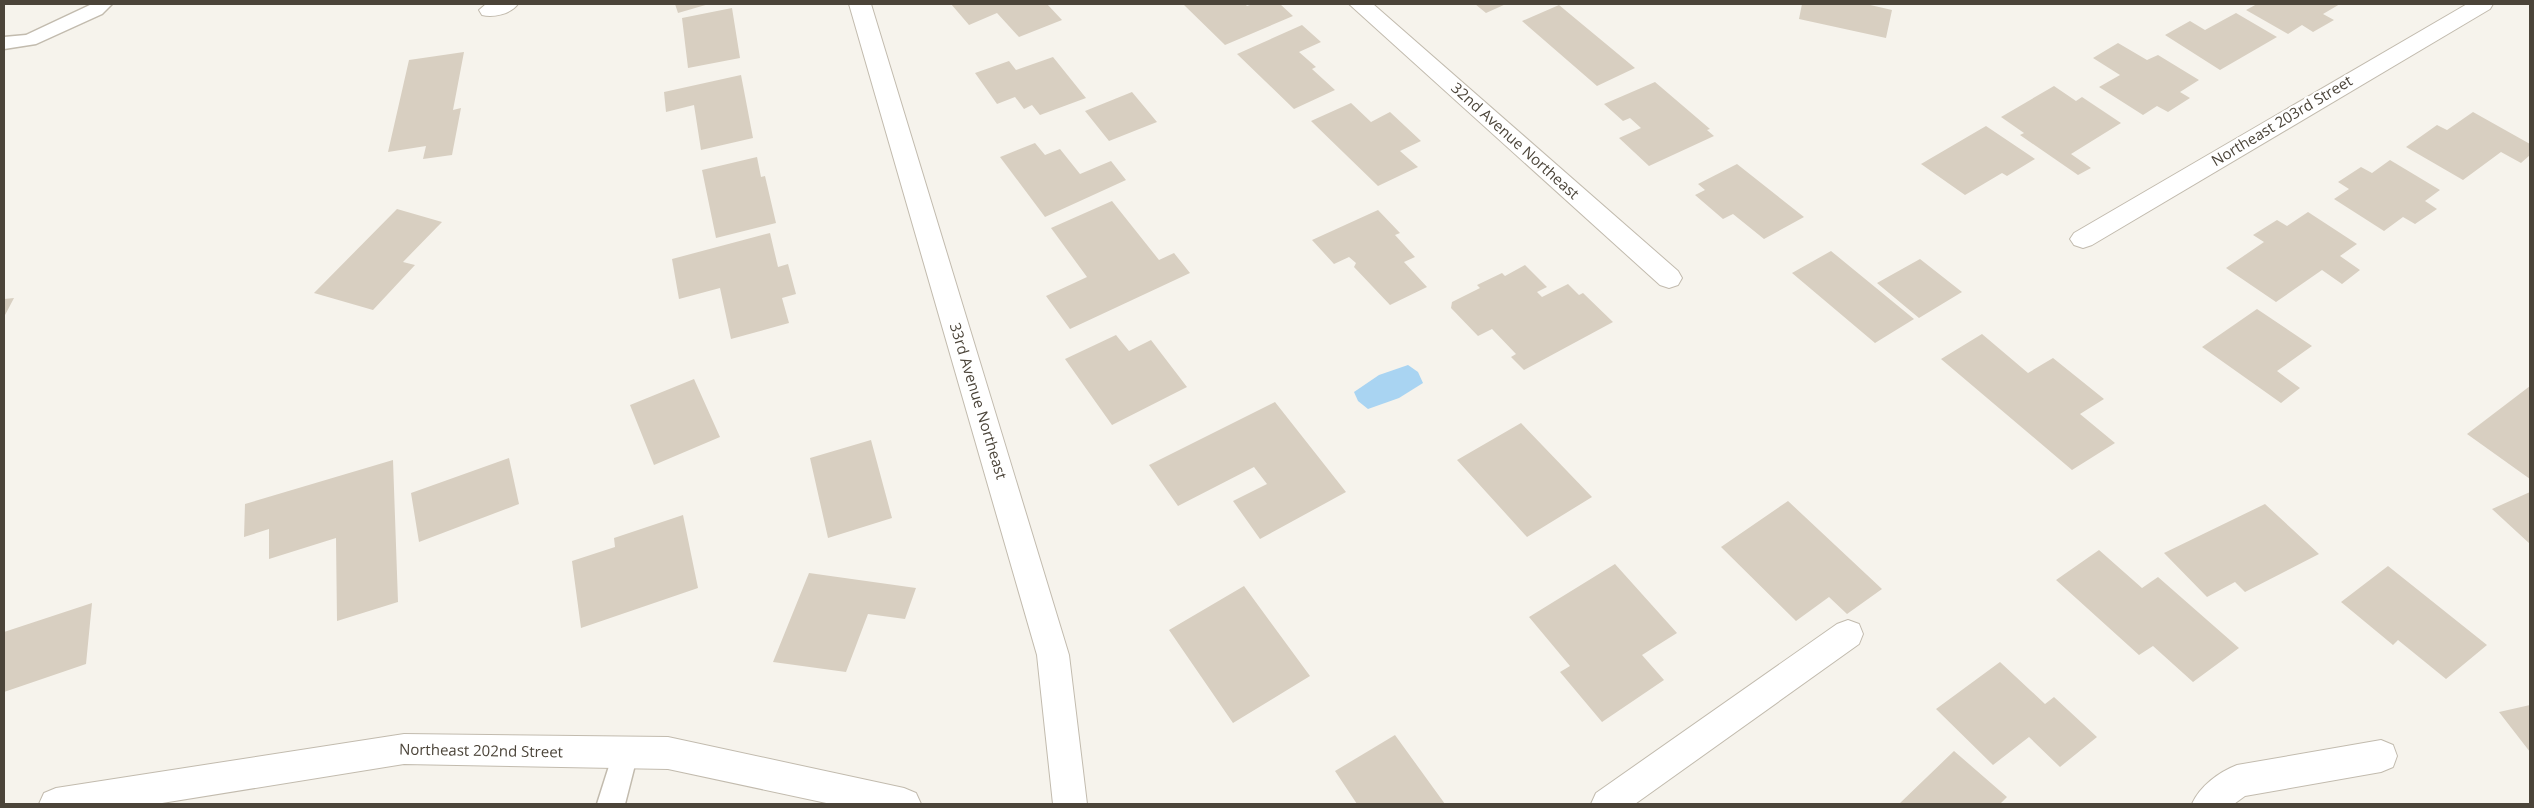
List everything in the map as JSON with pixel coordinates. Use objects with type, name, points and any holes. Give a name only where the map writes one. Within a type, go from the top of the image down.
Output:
[{"type":"street","name":"33rd Avenue Northeast","points":[[860,4],[1053,655],[1070,804]]},
{"type":"street","name":"32nd Avenue Northeast","points":[[1360,4],[1669,278]]},
{"type":"street","name":"Northeast 203rd Street","points":[[2083,238],[2482,4]]},
{"type":"street","points":[[1608,804],[1848,634]]},
{"type":"street","name":"Northeast 202nd Street","points":[[56,804],[395,750],[668,753],[904,804]]},
{"type":"street","points":[[2209,804],[2237,781],[2381,756]]},
{"type":"lane","points":[[4,43],[30,40],[96,10],[103,4]]},
{"type":"lane","points":[[611,804],[626,753]]},
{"type":"water","points":[[1408,365],[1418,372],[1423,383],[1399,398],[1368,409],[1358,401],[1354,392],[1379,375]]},
{"type":"building","points":[[675,4],[709,4],[678,13]]},
{"type":"building","points":[[951,4],[1047,4],[1062,20],[1019,37],[997,13],[969,25]]},
{"type":"building","points":[[1183,4],[1245,4],[1247,6],[1253,4],[1280,4],[1293,16],[1225,45]]},
{"type":"building","points":[[1475,4],[1506,4],[1486,13]]},
{"type":"building","points":[[1802,4],[1866,4],[1892,10],[1886,38],[1799,19]]},
{"type":"building","points":[[2257,4],[2340,4],[2323,14],[2334,20],[2313,32],[2302,25],[2288,34],[2246,10]]},
{"type":"building","points":[[1559,5],[1635,68],[1597,86],[1522,21]]},
{"type":"building","points":[[732,8],[740,58],[688,68],[682,18]]},
{"type":"building","points":[[2236,13],[2277,37],[2220,70],[2165,35],[2190,21],[2205,30]]},
{"type":"building","points":[[1302,25],[1321,42],[1299,52],[1316,67],[1312,69],[1335,90],[1294,109],[1237,54]]},
{"type":"building","points":[[2118,43],[2147,60],[2158,55],[2199,80],[2180,92],[2190,98],[2168,112],[2157,106],[2143,115],[2099,87],[2120,75],[2093,58]]},
{"type":"building","points":[[464,52],[453,110],[461,108],[452,155],[423,159],[426,146],[388,152],[409,60]]},
{"type":"building","points":[[1053,57],[1086,98],[1040,115],[1032,105],[1024,109],[1015,97],[997,104],[975,73],[1009,61],[1016,70]]},
{"type":"building","points":[[741,75],[753,138],[701,150],[694,105],[666,112],[664,92]]},
{"type":"building","points":[[1655,82],[1710,129],[1707,130],[1714,136],[1649,166],[1619,138],[1641,128],[1630,118],[1623,121],[1604,104]]},
{"type":"building","points":[[2054,86],[2076,101],[2082,97],[2121,123],[2071,154],[2091,168],[2078,175],[2020,135],[2024,133],[2001,117]]},
{"type":"building","points":[[1132,92],[1157,122],[1109,141],[1085,111]]},
{"type":"building","points":[[1351,103],[1371,122],[1390,112],[1421,141],[1400,151],[1418,167],[1378,186],[1311,121]]},
{"type":"building","points":[[2473,112],[2530,144],[2530,155],[2521,163],[2501,152],[2463,180],[2406,147],[2437,125],[2447,130]]},
{"type":"building","points":[[1986,126],[2035,159],[2007,176],[2002,173],[1965,195],[1921,164]]},
{"type":"building","points":[[1035,143],[1045,155],[1060,149],[1080,174],[1111,161],[1126,180],[1045,217],[1000,157]]},
{"type":"building","points":[[757,157],[761,177],[765,176],[776,223],[716,238],[702,170]]},
{"type":"building","points":[[2390,160],[2440,190],[2425,201],[2437,209],[2415,224],[2403,217],[2384,231],[2334,199],[2349,189],[2338,182],[2361,167],[2372,173]]},
{"type":"building","points":[[1737,164],[1804,217],[1764,239],[1733,214],[1723,219],[1695,195],[1705,190],[1698,184]]},
{"type":"building","points":[[1112,201],[1159,260],[1174,253],[1190,273],[1070,329],[1046,296],[1087,277],[1051,228]]},
{"type":"building","points":[[397,209],[442,222],[403,262],[415,265],[373,310],[314,293]]},
{"type":"building","points":[[1378,210],[1400,233],[1395,235],[1415,257],[1404,262],[1427,287],[1390,305],[1354,267],[1356,263],[1349,257],[1334,264],[1312,240]]},
{"type":"building","points":[[2308,212],[2357,244],[2340,256],[2360,270],[2342,284],[2322,270],[2276,302],[2226,268],[2264,242],[2253,235],[2277,220],[2287,226]]},
{"type":"building","points":[[770,233],[778,267],[788,264],[796,294],[782,298],[789,323],[731,339],[720,288],[679,299],[672,259]]},
{"type":"building","points":[[1831,251],[1914,319],[1875,343],[1792,273]]},
{"type":"building","points":[[1920,259],[1962,292],[1919,318],[1877,283]]},
{"type":"building","points":[[1525,265],[1547,287],[1537,292],[1542,297],[1568,284],[1579,295],[1583,293],[1613,322],[1524,370],[1511,357],[1516,354],[1492,329],[1478,336],[1451,308],[1452,302],[1480,288],[1477,285],[1502,273],[1505,276]]},
{"type":"building","points":[[14,298],[4,317],[4,299]]},
{"type":"building","points":[[2257,309],[2312,346],[2277,371],[2300,388],[2281,403],[2202,347]]},
{"type":"building","points":[[1982,334],[2028,373],[2053,358],[2104,399],[2080,414],[2115,443],[2072,470],[1941,359]]},
{"type":"building","points":[[1116,335],[1129,351],[1151,340],[1187,387],[1112,425],[1065,359]]},
{"type":"building","points":[[694,379],[720,437],[654,465],[630,405]]},
{"type":"building","points":[[2530,386],[2530,479],[2467,434]]},
{"type":"building","points":[[1275,402],[1346,492],[1260,539],[1233,501],[1267,484],[1254,467],[1178,506],[1149,465]]},
{"type":"building","points":[[1521,423],[1592,497],[1527,537],[1457,460]]},
{"type":"building","points":[[871,440],[892,518],[828,538],[810,458]]},
{"type":"building","points":[[509,458],[519,504],[419,542],[411,493]]},
{"type":"building","points":[[393,460],[398,602],[337,621],[336,538],[269,559],[269,529],[244,537],[245,504]]},
{"type":"building","points":[[2530,492],[2530,544],[2492,509]]},
{"type":"building","points":[[1788,501],[1882,589],[1847,614],[1829,597],[1796,621],[1721,547]]},
{"type":"building","points":[[2265,504],[2319,554],[2245,592],[2235,582],[2207,597],[2164,553]]},
{"type":"building","points":[[683,515],[698,588],[581,628],[572,561],[615,547],[614,538]]},
{"type":"building","points":[[2099,550],[2142,588],[2158,577],[2239,648],[2193,682],[2153,646],[2139,655],[2056,580]]},
{"type":"building","points":[[1615,564],[1677,633],[1642,655],[1664,680],[1602,722],[1560,672],[1570,666],[1529,617]]},
{"type":"building","points":[[2388,566],[2487,645],[2446,679],[2398,640],[2393,645],[2341,602]]},
{"type":"building","points":[[809,573],[916,588],[905,619],[868,614],[846,672],[773,662]]},
{"type":"building","points":[[1244,586],[1310,676],[1233,723],[1169,630]]},
{"type":"building","points":[[92,603],[86,664],[4,692],[4,632]]},
{"type":"building","points":[[2000,662],[2045,704],[2054,697],[2097,737],[2060,767],[2029,737],[1993,765],[1936,709]]},
{"type":"building","points":[[2530,705],[2530,752],[2499,712]]},
{"type":"building","points":[[1395,735],[1445,804],[1357,804],[1335,771]]},
{"type":"building","points":[[1954,751],[2007,797],[2000,804],[1899,804]]}]
